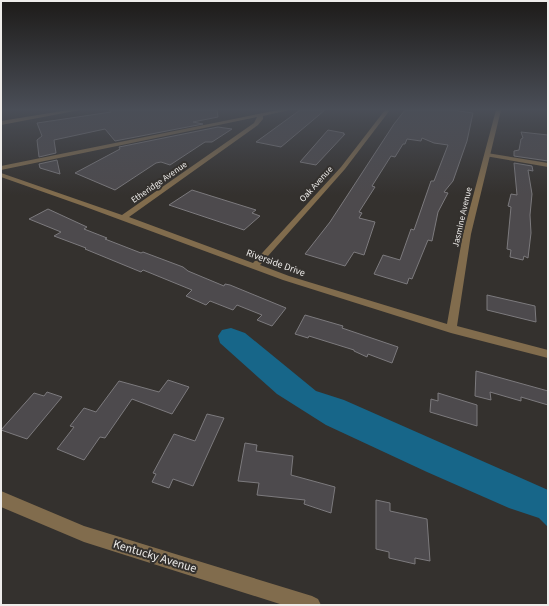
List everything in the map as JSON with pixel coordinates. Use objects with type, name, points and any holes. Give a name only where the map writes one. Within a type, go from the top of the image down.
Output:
[{"type":"street","points":[[1,168],[149,138]]},
{"type":"street","name":"Etheridge Avenue","points":[[123,218],[236,138]]},
{"type":"street","name":"Oak Avenue","points":[[254,266],[343,168],[366,138]]},
{"type":"street","name":"Jasmine Avenue","points":[[450,328],[467,234],[491,138]]},
{"type":"street","name":"Riverside Drive","points":[[1,176],[123,218],[286,278],[450,328],[548,354]]},
{"type":"street","name":"Kentucky Avenue","points":[[1,499],[84,534],[312,605]]},
{"type":"lane","points":[[487,155],[548,165]]},
{"type":"water","points":[[231,328],[245,333],[316,391],[344,400],[548,490],[548,527],[539,518],[509,508],[326,425],[277,394],[220,343],[218,336],[222,330]]},
{"type":"building","points":[[39,138],[62,138],[54,140],[56,153],[39,157],[37,140]]},
{"type":"building","points":[[113,138],[129,138],[115,141]]},
{"type":"building","points":[[162,138],[218,138],[212,142],[205,142],[170,165],[161,162],[156,163],[115,190],[75,173],[120,149],[119,147]]},
{"type":"building","points":[[261,138],[291,138],[281,147],[256,142]]},
{"type":"building","points":[[321,138],[341,138],[316,165],[300,162]]},
{"type":"building","points":[[385,138],[422,138],[421,141],[407,139],[395,157],[391,156],[372,186],[375,187],[359,212],[362,213],[359,218],[375,222],[364,255],[354,252],[345,266],[305,254],[330,222]]},
{"type":"building","points":[[423,138],[468,138],[453,181],[444,192],[448,193],[438,212],[432,241],[428,240],[412,279],[409,278],[407,284],[374,274],[383,255],[400,260],[411,229],[414,230],[431,181],[434,181],[448,145],[434,143]]},
{"type":"building","points":[[548,138],[548,161],[514,156],[514,151],[519,150],[521,139]]},
{"type":"building","points":[[57,160],[60,174],[40,168],[39,164]]},
{"type":"building","points":[[514,163],[532,166],[533,171],[528,170],[532,194],[530,215],[531,233],[528,258],[524,256],[523,260],[510,257],[511,250],[507,249],[511,207],[508,206],[511,194],[517,195]]},
{"type":"building","points":[[192,190],[256,210],[252,213],[260,216],[244,230],[169,205]]},
{"type":"building","points":[[48,209],[87,227],[84,229],[107,238],[105,239],[183,267],[188,271],[224,286],[225,284],[230,285],[286,308],[272,326],[257,320],[262,315],[237,305],[233,310],[210,301],[206,305],[186,296],[192,290],[143,270],[141,272],[54,236],[61,232],[29,219]]},
{"type":"building","points":[[487,295],[535,306],[536,322],[487,310]]},
{"type":"building","points":[[305,315],[343,326],[342,328],[398,347],[392,363],[368,354],[367,357],[354,350],[309,336],[308,338],[295,334]]},
{"type":"building","points":[[476,371],[548,391],[548,405],[521,397],[521,401],[490,392],[491,400],[475,396]]},
{"type":"building","points":[[168,380],[189,387],[172,414],[132,399],[105,438],[100,437],[84,460],[57,449],[74,427],[70,426],[84,408],[96,412],[119,381],[159,392]]},
{"type":"building","points":[[47,392],[62,397],[27,439],[1,430],[34,393],[44,396]]},
{"type":"building","points":[[438,393],[477,405],[477,426],[430,412],[431,399],[438,401]]},
{"type":"building","points":[[207,414],[224,418],[193,486],[173,479],[169,488],[152,482],[156,474],[153,473],[174,434],[195,441]]},
{"type":"building","points":[[245,443],[257,445],[256,451],[293,456],[291,475],[335,487],[331,513],[304,504],[305,500],[257,495],[259,483],[238,481]]},
{"type":"building","points":[[376,500],[390,503],[390,511],[427,519],[430,561],[415,558],[415,564],[389,558],[389,552],[376,549]]}]
